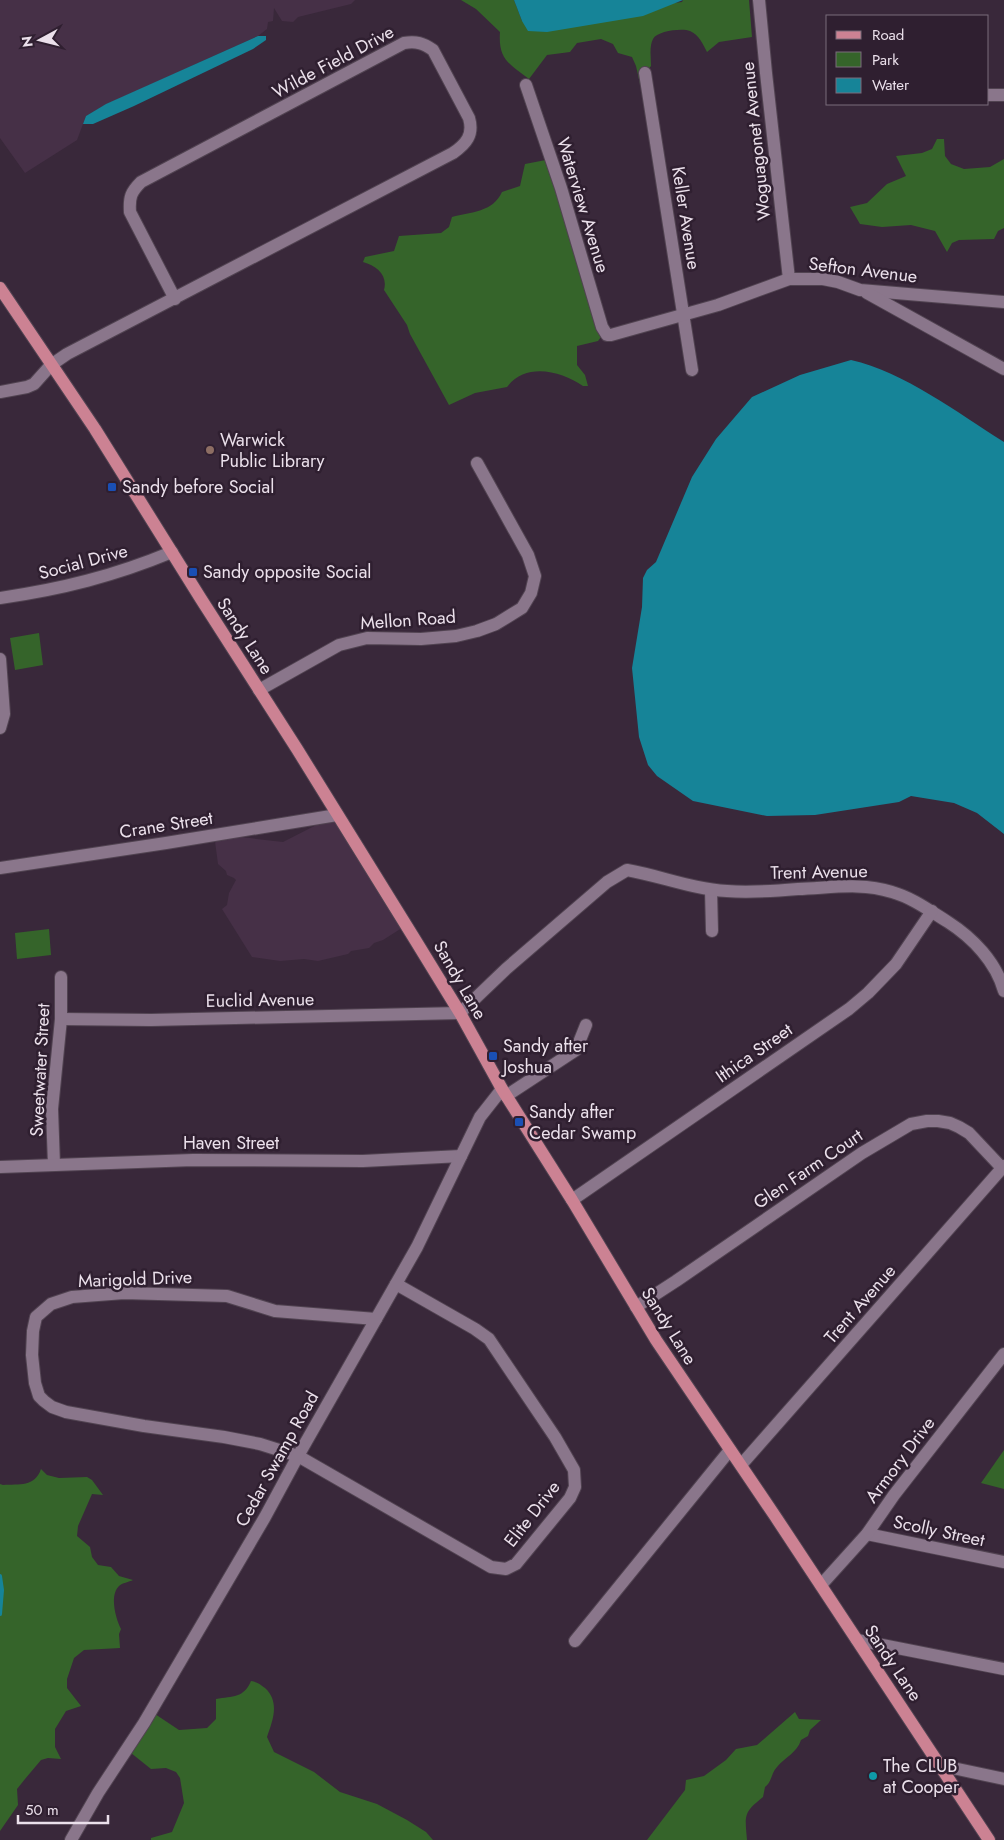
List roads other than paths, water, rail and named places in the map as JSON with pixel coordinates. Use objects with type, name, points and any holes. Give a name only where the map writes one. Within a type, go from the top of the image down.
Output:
[{"type":"main road","name":"Sandy Lane","points":[[0,288],[94,429],[337,815],[460,1013],[504,1093],[572,1200],[656,1340],[821,1585],[989,1840]]},
{"type":"street","name":"Woguagonet Avenue","points":[[759,0],[789,279]]},
{"type":"street","name":"Wilde Field Drive","points":[[0,392],[34,384],[51,365],[67,354],[175,299],[444,157],[465,144],[472,128],[469,118],[433,50],[420,43],[404,43],[141,182],[133,190],[129,199],[130,212],[175,299]]},
{"type":"street","name":"Keller Avenue","points":[[645,73],[692,370]]},
{"type":"street","name":"Waterview Avenue","points":[[526,85],[561,188],[602,327],[607,335]]},
{"type":"street","points":[[989,94],[1004,95]]},
{"type":"street","name":"Sefton Avenue","points":[[607,335],[718,305],[789,279],[823,279],[860,290],[1004,302]]},
{"type":"street","points":[[860,290],[1004,369]]},
{"type":"street","name":"Mellon Road","points":[[259,690],[339,645],[367,638],[421,639],[456,636],[477,631],[506,620],[522,608],[534,584],[535,576],[533,569],[528,555],[477,463]]},
{"type":"street","name":"Social Drive","points":[[0,598],[69,586],[140,565],[172,552]]},
{"type":"street","points":[[0,659],[4,714],[0,728]]},
{"type":"street","name":"Crane Street","points":[[0,868],[337,815]]},
{"type":"street","name":"Trent Avenue","points":[[460,1013],[506,969],[607,882],[627,870],[677,884],[711,890],[756,891],[858,886],[881,889],[898,894],[932,911],[963,932],[988,959],[999,978],[1004,992]]},
{"type":"street","points":[[711,890],[712,931]]},
{"type":"street","name":"Ithica Street","points":[[572,1200],[849,1009],[868,993],[896,964],[932,911]]},
{"type":"street","name":"Sweetwater Street","points":[[54,1165],[52,1109],[61,1019],[61,977]]},
{"type":"street","name":"Euclid Avenue","points":[[61,1019],[151,1020],[460,1013]]},
{"type":"street","name":"Cedar Swamp Road","points":[[71,1840],[175,1672],[265,1517],[416,1247],[480,1117],[504,1093],[576,1050],[586,1025]]},
{"type":"street","name":"Glen Farm Court","points":[[636,1307],[862,1153],[911,1124],[927,1121],[950,1123],[969,1132],[1003,1167]]},
{"type":"street","name":"Haven Street","points":[[0,1167],[193,1160],[362,1161],[461,1156]]},
{"type":"street","name":"Trent Avenue","points":[[740,1465],[1003,1167]]},
{"type":"street","name":"Elite Drive","points":[[298,1456],[491,1567],[502,1569],[516,1564],[570,1498],[575,1487],[574,1470],[545,1422],[489,1339],[396,1284]]},
{"type":"street","name":"Marigold Drive","points":[[298,1456],[260,1444],[102,1419],[66,1412],[52,1407],[39,1396],[33,1375],[33,1331],[36,1317],[51,1304],[59,1300],[124,1293],[227,1296],[275,1311],[376,1319]]},
{"type":"street","name":"Armory Drive","points":[[821,1585],[867,1534],[894,1494],[1004,1354]]},
{"type":"street","points":[[574,1641],[730,1450]]},
{"type":"street","name":"Scolly Street","points":[[867,1534],[1004,1562]]},
{"type":"street","points":[[857,1640],[1004,1669]]},
{"type":"street","points":[[939,1765],[1004,1779]]},
{"type":"water","points":[[514,0],[683,0],[643,16],[547,32],[528,31]]},
{"type":"water","points":[[258,36],[266,36],[266,40],[253,49],[134,106],[93,124],[83,124],[86,116],[106,104]]},
{"type":"water","points":[[851,360],[891,374],[911,384],[1004,442],[1004,834],[977,813],[954,803],[911,796],[899,802],[815,815],[767,816],[693,801],[657,776],[648,765],[639,737],[632,668],[642,607],[643,578],[647,570],[656,562],[692,477],[716,439],[752,397],[800,375]]},
{"type":"waterway","points":[[0,1576],[2,1590],[0,1614]]},
{"type":"place","name":"Warwick Public Library","points":[[210,450]]},
{"type":"place","name":"Sandy before Social","points":[[112,487]]},
{"type":"place","name":"Sandy opposite Social","points":[[193,572]]},
{"type":"place","name":"Sandy after Joshua","points":[[493,1056]]},
{"type":"place","name":"Sandy after Cedar Swamp","points":[[519,1122]]},
{"type":"place","name":"The CLUB at Cooper","points":[[873,1776]]}]
